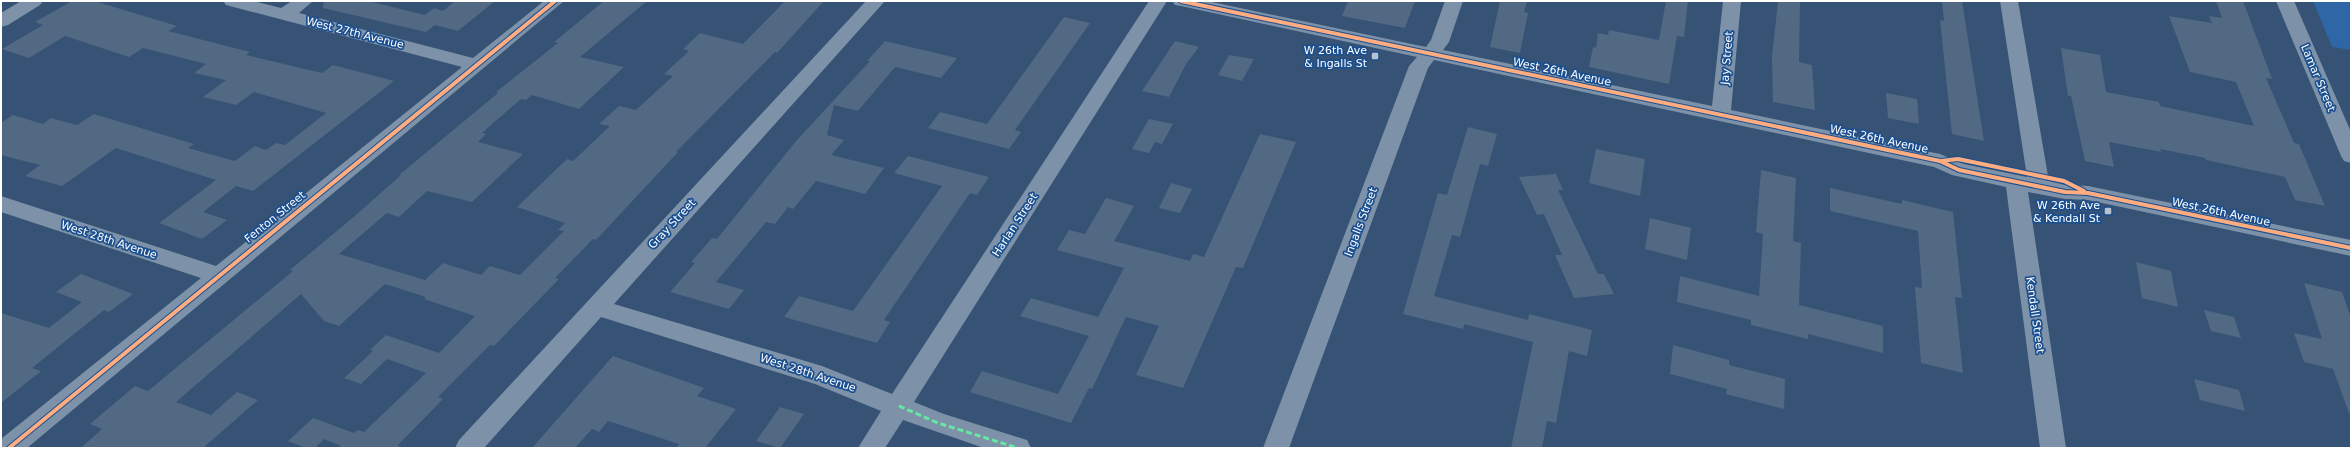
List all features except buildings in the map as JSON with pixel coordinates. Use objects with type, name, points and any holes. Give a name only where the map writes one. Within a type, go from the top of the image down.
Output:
[{"type":"street","points":[[1,21],[34,1]]},
{"type":"street","name":"West 27th Avenue","points":[[232,1],[477,65]]},
{"type":"street","points":[[284,15],[304,1]]},
{"type":"street","name":"Fenton Street","points":[[9,448],[218,275],[555,1]]},
{"type":"street","name":"Gray Street","points":[[468,448],[876,1]]},
{"type":"street","name":"Harlan Street","points":[[871,448],[1158,1]]},
{"type":"street","name":"West 26th Avenue","points":[[1181,1],[1940,161],[1959,170],[2027,179],[2065,192],[2088,193],[2351,248]]},
{"type":"street","name":"Ingalls Street","points":[[1276,448],[1420,66],[1440,42],[1454,1]]},
{"type":"street","name":"Jay Street","points":[[1721,115],[1732,1]]},
{"type":"street","name":"Kendall Street","points":[[2009,1],[2054,448]]},
{"type":"street","name":"Lamar Street","points":[[2285,1],[2351,156]]},
{"type":"street","name":"West 28th Avenue","points":[[1,204],[218,275]]},
{"type":"street","name":"West 28th Avenue","points":[[596,307],[822,376],[938,423],[1018,448]]},
{"type":"shaded area","points":[[2313,1],[2351,1],[2351,50],[2332,47]]},
{"type":"marked path","points":[[899,406],[938,423],[1018,448]]},
{"type":"cycle path","points":[[9,448],[555,1]]},
{"type":"cycle path","points":[[1181,1],[1940,161],[1959,170],[2065,192],[2088,193],[2351,248]]},
{"type":"cycle path","points":[[1941,161],[1958,159],[2064,181],[2084,191]]},
{"type":"place","name":"W 26th Ave & Ingalls St","points":[[1375,56]]},
{"type":"place","name":"W 26th Ave & Kendall St","points":[[2108,211]]}]
